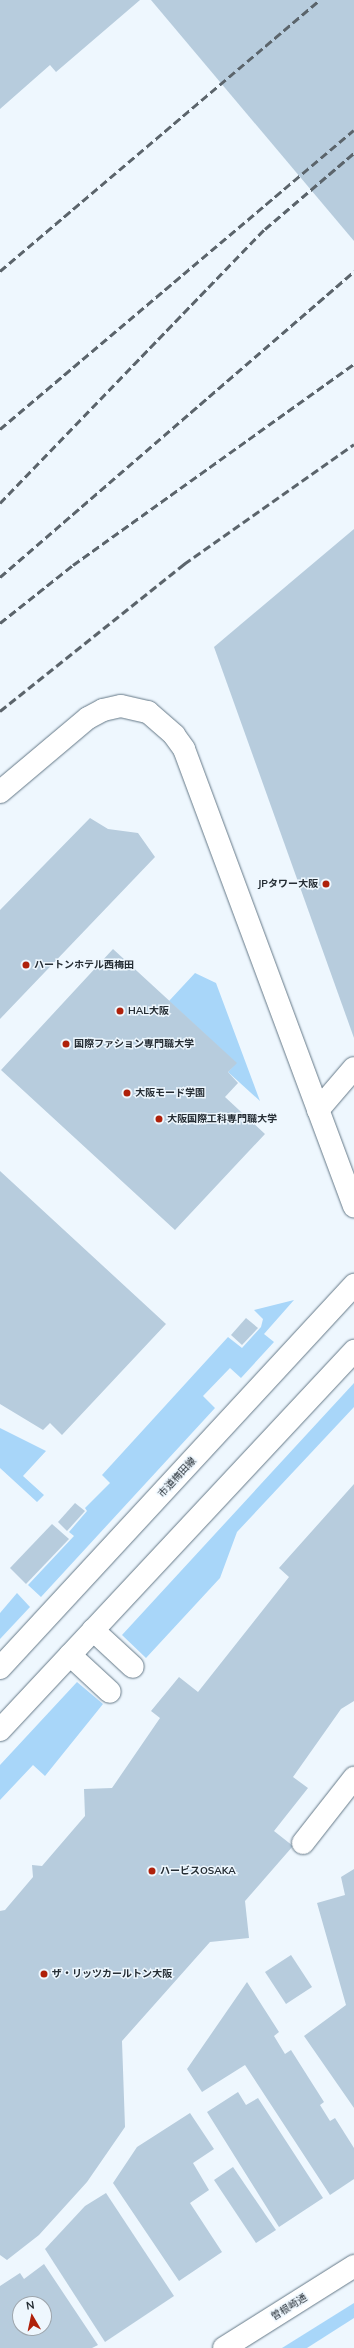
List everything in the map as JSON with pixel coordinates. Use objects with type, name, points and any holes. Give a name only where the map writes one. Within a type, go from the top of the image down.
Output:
[{"type":"main road","points":[[0,792],[88,718],[103,710],[120,706],[134,707],[152,714],[165,725],[184,749],[354,1206]]},
{"type":"main road","points":[[318,1110],[354,1068]]},
{"type":"main road","name":"市道梅田線","points":[[0,1668],[354,1285]]},
{"type":"main road","points":[[0,1730],[354,1351]]},
{"type":"main road","points":[[93,1630],[133,1667]]},
{"type":"main road","points":[[70,1655],[110,1692]]},
{"type":"main road","points":[[303,1843],[354,1778]]},
{"type":"main road","name":"曽根崎通","points":[[224,2348],[354,2266]]},
{"type":"shaded area","points":[[195,973],[216,983],[260,1101],[228,1072],[236,1063],[169,1001]]},
{"type":"shaded area","points":[[294,1300],[264,1334],[274,1342],[241,1378],[230,1368],[203,1396],[215,1408],[41,1597],[28,1585],[74,1536],[69,1532],[87,1511],[85,1508],[110,1483],[102,1475],[228,1337],[242,1348],[261,1327],[263,1319],[254,1310]]},
{"type":"shaded area","points":[[354,1383],[354,1407],[237,1532],[220,1578],[146,1658],[122,1635]]},
{"type":"shaded area","points":[[0,1428],[46,1451],[23,1476],[44,1495],[37,1502],[0,1468]]},
{"type":"shaded area","points":[[17,1593],[30,1607],[0,1639],[0,1613]]},
{"type":"shaded area","points":[[77,1682],[103,1704],[45,1776],[33,1765],[0,1800],[0,1765]]},
{"type":"shaded area","points":[[354,2303],[354,2318],[307,2348],[282,2348]]},
{"type":"building","points":[[0,0],[140,0],[56,72],[50,65],[0,109]]},
{"type":"building","points":[[151,0],[354,0],[354,241]]},
{"type":"building","name":"JPタワー大阪","points":[[354,529],[354,1038],[214,647]]},
{"type":"building","name":"ハートンホテル西梅田","points":[[90,818],[108,829],[138,833],[155,857],[0,1019],[0,910]]},
{"type":"building","name":"大阪モード学園","points":[[113,949],[237,1063],[228,1072],[238,1083],[225,1097],[265,1134],[175,1230],[1,1070]]},
{"type":"building","points":[[0,1171],[166,1324],[62,1435],[50,1423],[43,1430],[0,1404]]},
{"type":"building","points":[[246,1318],[258,1328],[242,1345],[231,1335]]},
{"type":"building","name":"ハービスOSAKA","points":[[354,1484],[354,1701],[341,1709],[293,1777],[308,1788],[274,1831],[293,1846],[245,1901],[249,1938],[210,1942],[122,2041],[125,2127],[87,2182],[39,2235],[7,2260],[0,2255],[0,1911],[5,1910],[33,1877],[32,1865],[42,1866],[85,1816],[84,1789],[112,1788],[160,1718],[151,1711],[179,1677],[198,1692],[289,1577],[279,1568]]},
{"type":"building","points":[[75,1503],[85,1511],[67,1531],[58,1522]]},
{"type":"building","points":[[52,1524],[69,1539],[26,1584],[10,1568]]},
{"type":"building","points":[[354,1869],[354,2108],[304,2036],[346,2005],[317,1903],[345,1895],[341,1877]]},
{"type":"building","points":[[291,1955],[312,1987],[286,2004],[265,1972]]},
{"type":"building","points":[[247,1982],[279,2032],[274,2036],[285,2054],[291,2050],[324,2102],[320,2105],[330,2121],[335,2118],[354,2148],[354,2179],[330,2195],[245,2065],[202,2092],[187,2069]]},
{"type":"building","points":[[238,2092],[246,2105],[258,2098],[323,2198],[279,2227],[207,2112]]},
{"type":"building","points":[[190,2113],[214,2149],[193,2163],[209,2190],[190,2203],[222,2252],[179,2281],[113,2183],[137,2147]]},
{"type":"building","points":[[233,2167],[276,2230],[256,2243],[214,2180]]},
{"type":"building","points":[[106,2193],[174,2296],[105,2342],[45,2249],[85,2206]]},
{"type":"building","points":[[44,2264],[98,2345],[92,2348],[0,2348],[0,2286],[20,2273],[24,2279]]},
{"type":"railway","points":[[0,271],[319,0]]},
{"type":"railway","points":[[0,429],[354,130]]},
{"type":"railway","points":[[0,503],[265,229],[354,153]]},
{"type":"railway","points":[[0,577],[354,271]]},
{"type":"railway","points":[[0,623],[73,565],[354,364]]},
{"type":"railway","points":[[0,711],[184,564],[354,444]]},
{"type":"place","name":"JPタワー大阪","points":[[326,884]]},
{"type":"place","name":"ハートンホテル西梅田","points":[[26,965]]},
{"type":"place","name":"HAL大阪","points":[[120,1011]]},
{"type":"place","name":"国際ファション専門職大学","points":[[66,1044]]},
{"type":"place","name":"大阪モード学園","points":[[127,1093]]},
{"type":"place","name":"大阪国際工科専門職大学","points":[[159,1119]]},
{"type":"place","name":"ハービスOSAKA","points":[[152,1871]]},
{"type":"place","name":"ザ・リッツカールトン大阪","points":[[44,1974]]}]
